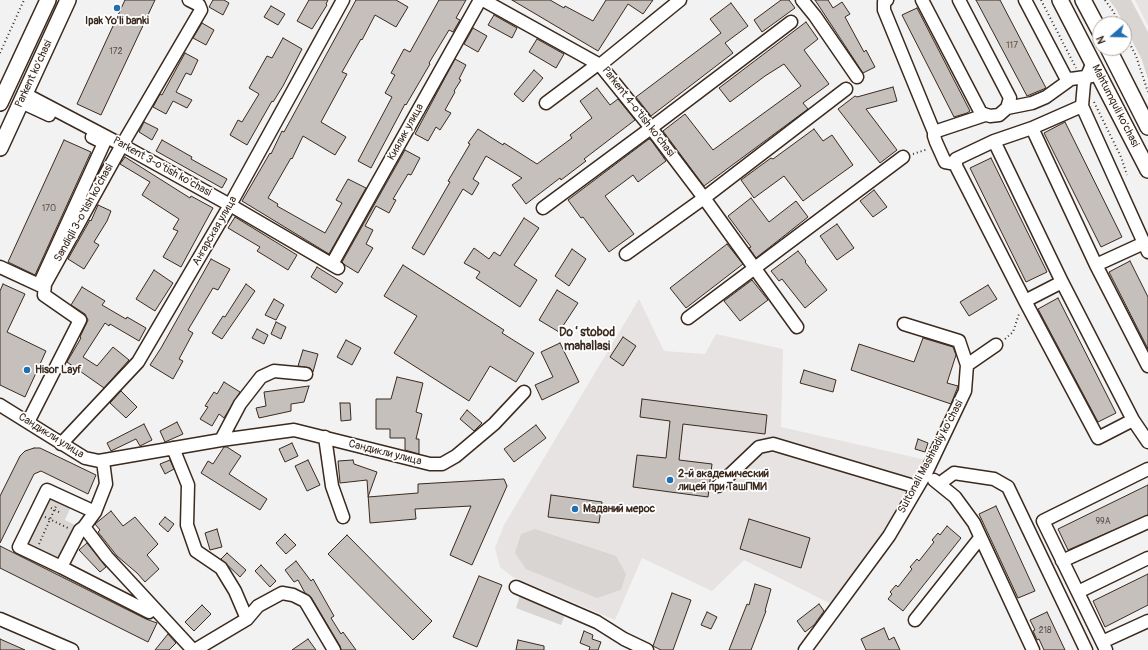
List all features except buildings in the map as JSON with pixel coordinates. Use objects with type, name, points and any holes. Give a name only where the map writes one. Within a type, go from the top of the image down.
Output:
[{"type":"main road","name":"Parkent ko'chasi","points":[[1,96],[48,0]]},
{"type":"main road","name":"Parkent ko'chasi","points":[[0,148],[68,0]]},
{"type":"main road","name":"Mahtumquli ko'chasi","points":[[1060,0],[1093,71],[1148,170]]},
{"type":"main road","points":[[1083,0],[1092,17]]},
{"type":"main road","name":"Mahtumquli ko'chasi","points":[[1112,56],[1148,127]]},
{"type":"street","name":"Sandiqli 3-o'tish ko'chasi","points":[[28,422],[80,320],[44,295],[45,284],[122,145],[201,10],[199,5],[190,0]]},
{"type":"street","name":"Ангарская улица","points":[[61,444],[138,362],[230,205],[343,0]]},
{"type":"street","name":"Киялик улица","points":[[335,266],[480,0]]},
{"type":"street","name":"Parkent 4-o'tish ko'chasi","points":[[483,0],[600,64],[704,198],[797,327]]},
{"type":"street","points":[[546,103],[600,64],[680,0]]},
{"type":"street","points":[[802,0],[815,16],[857,77]]},
{"type":"street","points":[[887,0],[884,2],[884,10],[934,132],[934,136],[945,162],[956,164]]},
{"type":"street","points":[[922,0],[981,113],[985,115]]},
{"type":"street","points":[[959,0],[1010,98],[1007,108]]},
{"type":"street","points":[[1024,0],[1063,73],[1066,78],[1071,79]]},
{"type":"street","points":[[543,208],[791,22]]},
{"type":"street","points":[[934,132],[985,115],[999,115],[1007,108],[1032,103],[1046,97],[1071,79],[1093,71]]},
{"type":"street","points":[[1093,71],[1084,83],[1082,106],[1146,248],[1096,265]]},
{"type":"street","points":[[626,254],[704,198],[846,89]]},
{"type":"street","name":"Parkent 3-o'tish ko'chasi","points":[[23,98],[122,145],[335,266]]},
{"type":"street","points":[[0,267],[39,285],[104,143],[23,98]]},
{"type":"street","points":[[1082,106],[1032,128],[994,140],[956,160],[956,166],[1026,303],[1098,438],[1133,420]]},
{"type":"street","points":[[1032,128],[1096,265],[1148,366]]},
{"type":"street","points":[[994,140],[1062,282],[1133,420],[1148,442]]},
{"type":"street","points":[[688,318],[903,157]]},
{"type":"street","points":[[1026,303],[1062,282]]},
{"type":"street","name":"Sultonali Mashhadiy ko'chasi","points":[[805,650],[889,536],[926,472],[965,391],[967,365],[959,341],[904,324]]},
{"type":"street","points":[[967,365],[996,345]]},
{"type":"street","points":[[221,440],[240,404],[261,377],[274,371],[306,374]]},
{"type":"street","name":"Сандикли улица","points":[[1,409],[28,422],[85,458],[95,461],[103,461],[221,440],[294,430],[430,464],[442,464],[456,456],[494,424],[524,392]]},
{"type":"street","points":[[325,438],[332,486],[343,517]]},
{"type":"street","points":[[718,486],[759,447],[773,444],[917,487]]},
{"type":"street","points":[[173,448],[188,485],[187,525],[196,551],[221,568],[235,591],[247,619]]},
{"type":"street","points":[[60,567],[81,530],[94,512],[106,484],[103,461]]},
{"type":"street","points":[[1148,470],[1043,521],[1104,646],[1148,621]]},
{"type":"street","points":[[926,472],[955,497],[974,523],[1033,650]]},
{"type":"street","points":[[939,484],[954,473],[994,479],[1008,487],[1086,650]]},
{"type":"street","points":[[94,512],[47,490],[19,547],[150,612]]},
{"type":"street","points":[[1062,561],[1148,522]]},
{"type":"street","points":[[81,530],[194,650],[247,619],[258,606],[282,593],[293,595],[305,601],[334,650]]},
{"type":"street","points":[[915,620],[980,538]]},
{"type":"street","points":[[1078,592],[1148,558]]},
{"type":"street","points":[[516,587],[597,622],[624,639],[647,650]]},
{"type":"street","points":[[0,619],[72,650]]},
{"type":"path","points":[[0,53],[24,0]]},
{"type":"path","points":[[1105,0],[1116,16]]},
{"type":"path","points":[[1132,48],[1148,92]]},
{"type":"path","points":[[903,157],[928,149]]},
{"type":"path","points":[[996,345],[1013,332],[1021,309],[1026,303]]},
{"type":"path","points":[[35,554],[61,497]]},
{"type":"path","points":[[48,507],[61,513]]},
{"type":"path","points":[[36,513],[50,520],[81,530]]},
{"type":"shaded area","points":[[1109,0],[1131,0],[1148,32],[1148,79],[1142,60],[1132,40],[1132,16],[1120,16]]},
{"type":"shaded area","points":[[1135,0],[1148,0],[1148,26]]},
{"type":"shaded area","points":[[639,299],[664,351],[705,354],[716,334],[783,349],[781,427],[935,462],[906,524],[881,559],[841,609],[744,560],[712,591],[642,558],[615,620],[513,577],[500,567],[495,548],[504,525]]},
{"type":"shaded area","points":[[48,493],[72,504],[65,520],[77,526],[61,559],[25,542]]},
{"type":"shaded area","points":[[535,529],[616,556],[626,574],[621,590],[597,598],[526,569],[515,553],[521,534]]},
{"type":"shaded area","points":[[521,592],[567,609],[561,625],[516,608]]},
{"type":"place","name":"Ipak Yo'li banki","points":[[117,8]]},
{"type":"place","name":"Hisor Layf","points":[[27,370]]},
{"type":"place","name":"2-й академический лицей при ТашПМИ","points":[[670,480]]},
{"type":"place","name":"Маданий мерос","points":[[575,509]]},
{"type":"district","name":"Doʻstobod mahallasi","points":[[587,340]]}]
